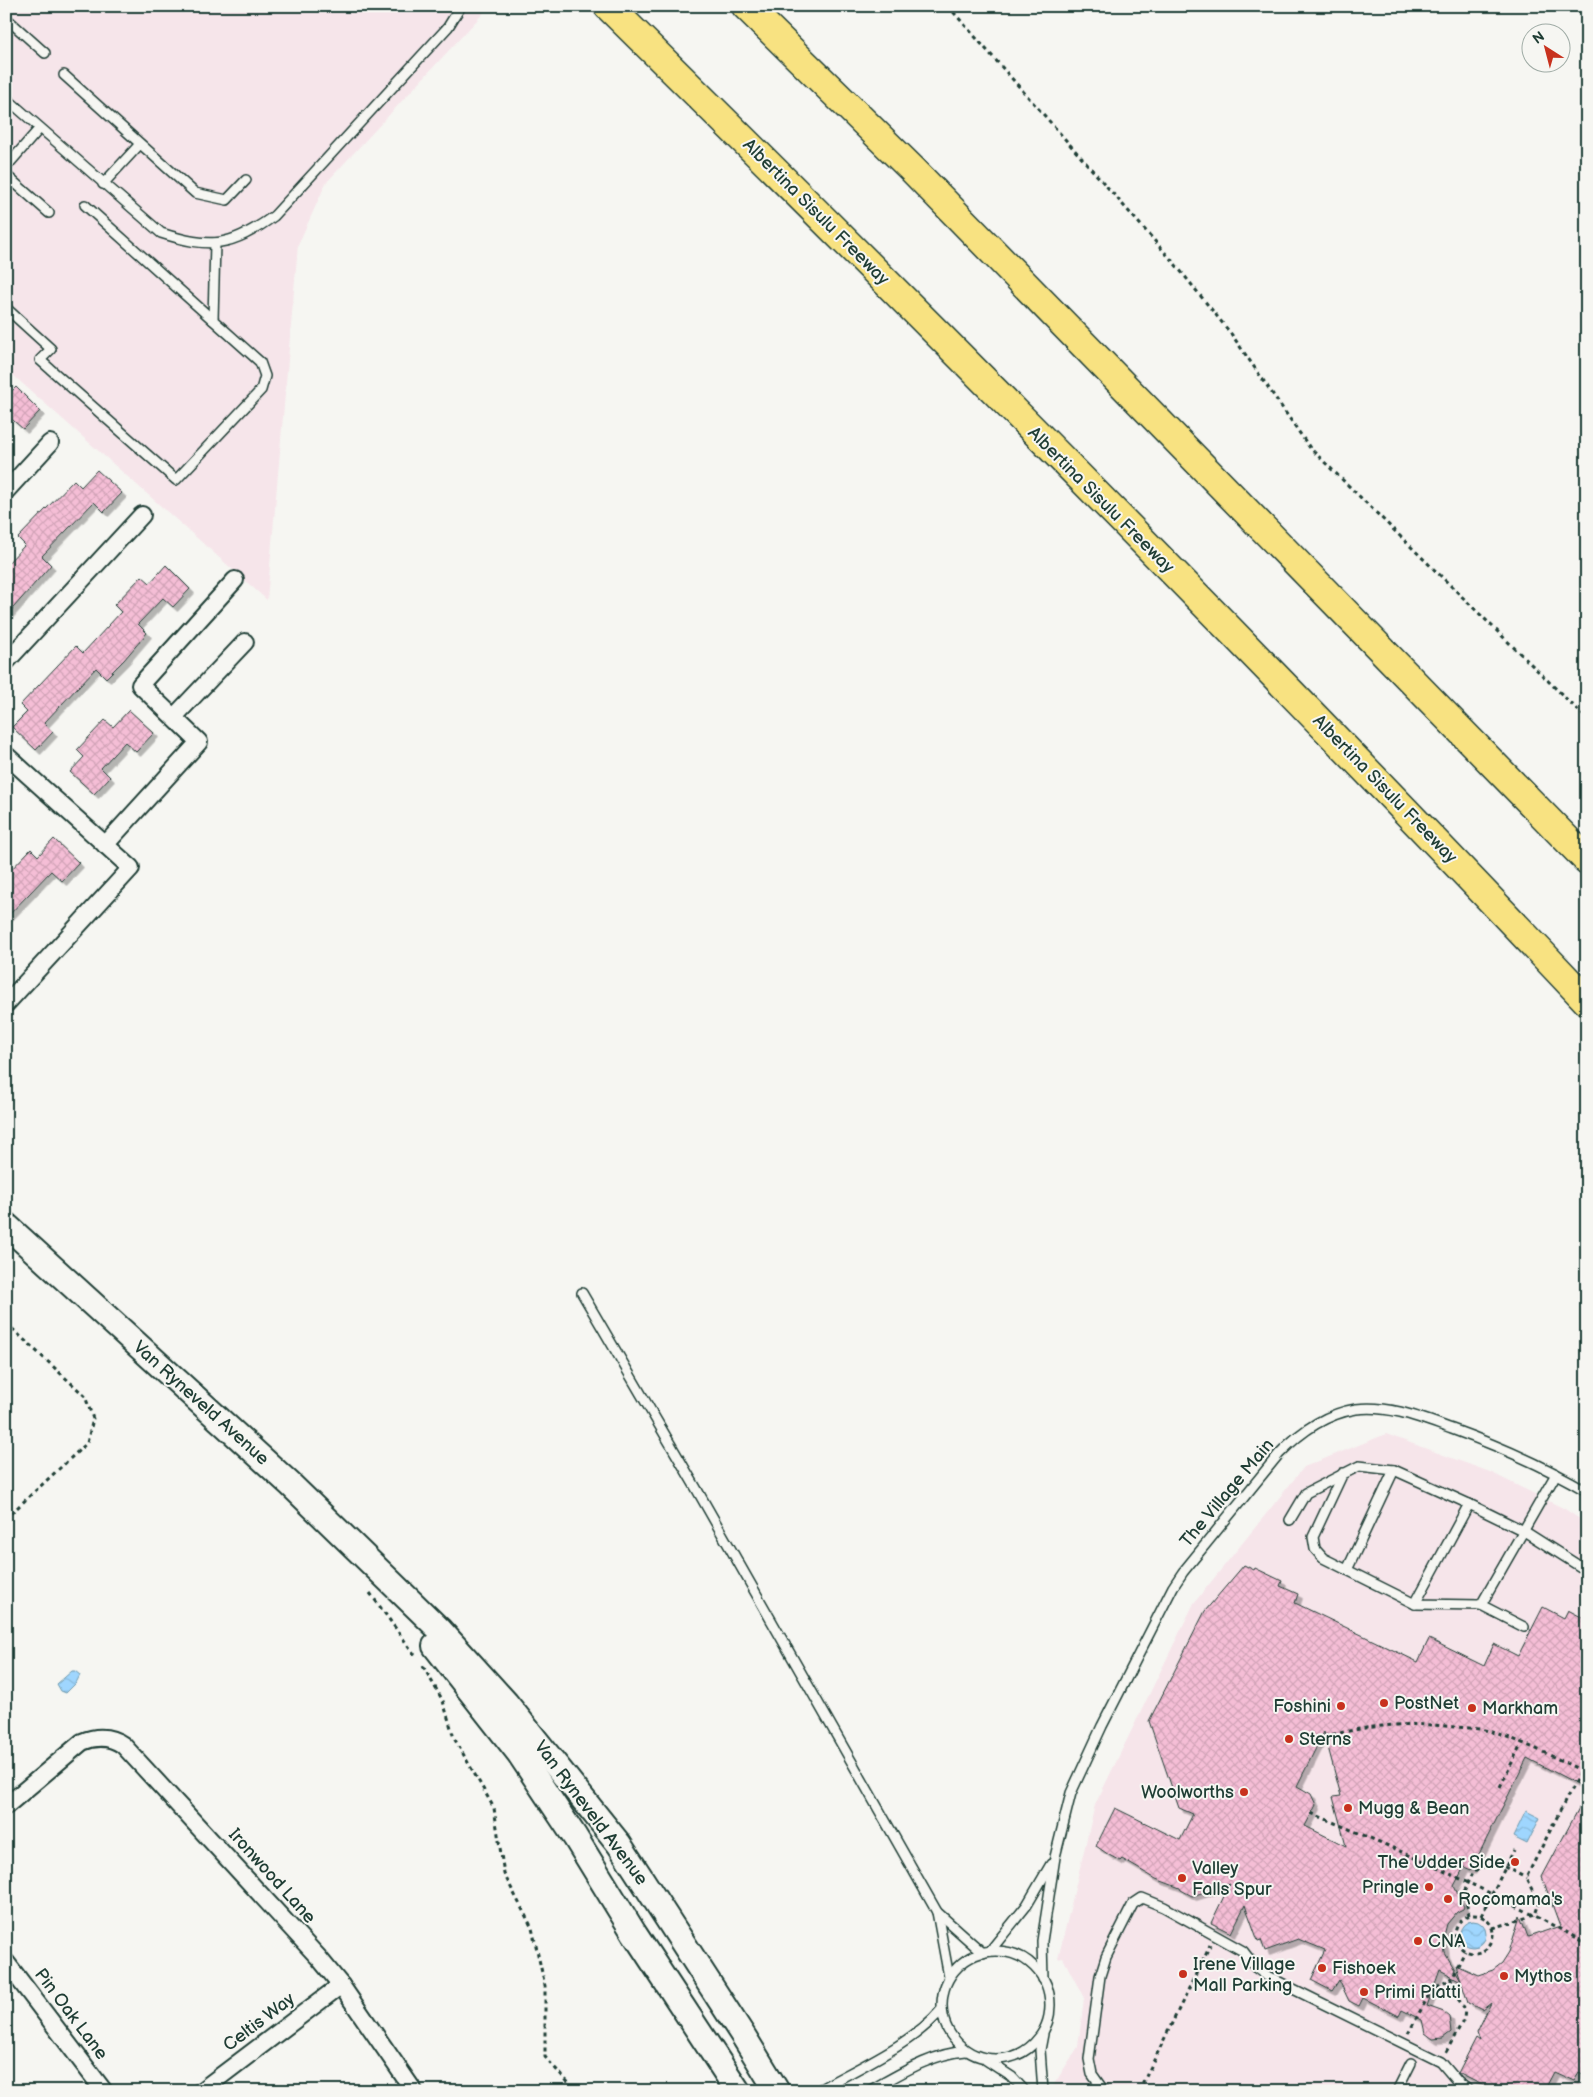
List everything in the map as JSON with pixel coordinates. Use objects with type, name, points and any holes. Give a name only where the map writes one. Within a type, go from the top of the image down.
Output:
[{"type":"highway","name":"Albertina Sisulu Freeway","points":[[608,6],[926,322],[1394,797],[1587,1003]]},
{"type":"highway","points":[[746,6],[914,170],[1587,860]]},
{"type":"highway","points":[[1147,409],[1252,500],[1587,834]]},
{"type":"main road","name":"Van Ryneveld Avenue","points":[[6,1226],[291,1485],[439,1629],[506,1703],[619,1844],[777,2091]]},
{"type":"main road","name":"Van Ryneveld Avenue","points":[[391,1584],[437,1648],[519,1753],[738,2091]]},
{"type":"street","points":[[6,491],[50,443]]},
{"type":"street","points":[[6,662],[142,515]]},
{"type":"street","points":[[105,845],[199,742],[140,685],[235,580]]},
{"type":"street","points":[[174,717],[245,642]]},
{"type":"street","points":[[6,755],[131,868],[6,1004]]},
{"type":"street","name":"Ironwood Lane","points":[[6,1806],[82,1742],[94,1738],[111,1739],[123,1745],[278,1912],[341,1985],[414,2091]]},
{"type":"street","name":"Pin Oak Lane","points":[[6,1962],[104,2091]]},
{"type":"street","name":"Celtis Way","points":[[202,2091],[341,1985]]},
{"type":"lane","points":[[6,98],[161,233],[183,240],[215,244],[233,240],[253,231],[274,216],[448,28],[461,6]]},
{"type":"lane","points":[[6,18],[45,53]]},
{"type":"lane","points":[[64,75],[195,193],[226,200],[246,180]]},
{"type":"lane","points":[[6,167],[40,128]]},
{"type":"lane","points":[[103,184],[140,144]]},
{"type":"lane","points":[[6,175],[50,213]]},
{"type":"lane","points":[[6,308],[51,349],[40,360],[176,480],[261,390],[265,376],[260,362],[85,205]]},
{"type":"lane","points":[[213,320],[215,244]]},
{"type":"lane","points":[[582,1293],[701,1497],[937,1912],[949,1977]]},
{"type":"lane","name":"The Village Main","points":[[1043,1979],[1042,1941],[1055,1857],[1062,1822],[1075,1782],[1173,1587],[1183,1572],[1279,1454],[1304,1431],[1327,1418],[1350,1410],[1384,1408],[1399,1411],[1480,1439],[1541,1465],[1587,1492]]},
{"type":"lane","points":[[1290,1520],[1306,1493],[1343,1473],[1359,1466],[1394,1470],[1524,1531],[1587,1571]]},
{"type":"lane","points":[[1347,1570],[1394,1470]]},
{"type":"lane","points":[[1343,1473],[1313,1537],[1316,1549],[1323,1558],[1415,1604],[1481,1605],[1524,1627]]},
{"type":"lane","points":[[1481,1605],[1556,1474]]},
{"type":"lane","points":[[1415,1604],[1469,1504]]},
{"type":"lane","name":"The Village Main","points":[[986,1952],[1027,1905],[1055,1857]]},
{"type":"lane","points":[[1104,2091],[1092,2074],[1089,2059],[1100,1976],[1106,1957],[1132,1904],[1139,1898],[1149,1900],[1243,1951],[1256,1968],[1267,1976],[1441,2062],[1458,2082],[1470,2091]]},
{"type":"lane","points":[[937,1912],[986,1952]]},
{"type":"lane","name":"The Village Main","points":[[981,2058],[996,2060],[1011,2057],[1025,2051],[1039,2038],[1048,2022],[1050,2004],[1047,1985],[1038,1970],[1023,1958],[1008,1952],[986,1952],[974,1955],[960,1964],[949,1977],[942,1993],[941,2010],[945,2026],[954,2040],[966,2051],[998,2066],[1012,2076],[1025,2091]]},
{"type":"lane","points":[[817,2091],[900,2043],[934,2018],[941,2010]]},
{"type":"lane","name":"The Village Main","points":[[1043,2091],[1040,2050],[1044,2029]]},
{"type":"lane","points":[[870,2091],[903,2072],[937,2056],[966,2051]]},
{"type":"lane","points":[[1397,2091],[1412,2062]]},
{"type":"path","points":[[948,6],[1181,271],[1232,335],[1310,448],[1587,719]]},
{"type":"path","points":[[6,1323],[85,1396],[93,1419],[87,1443],[6,1518]]},
{"type":"path","points":[[366,1588],[419,1660],[443,1701],[454,1738],[494,1808],[504,1874],[532,1928],[545,1986],[545,2057],[576,2091]]},
{"type":"path","points":[[1309,1741],[1342,1731],[1391,1724],[1424,1724],[1487,1730],[1522,1742],[1587,1773]]},
{"type":"path","points":[[1500,1787],[1522,1742]]},
{"type":"path","points":[[1526,1878],[1581,1770]]},
{"type":"path","points":[[1311,1813],[1390,1846],[1469,1883],[1536,1915],[1587,1944]]},
{"type":"path","points":[[1482,1916],[1514,1850]]},
{"type":"path","points":[[1469,1915],[1464,1892],[1474,1871],[1495,1862],[1526,1878],[1539,1904],[1536,1915]]},
{"type":"path","points":[[1469,1915],[1482,1916],[1490,1922],[1492,1941],[1484,1950],[1478,1953],[1465,1951],[1456,1942],[1455,1930],[1461,1919],[1469,1915]]},
{"type":"path","points":[[1492,1928],[1536,1915]]},
{"type":"path","points":[[1139,2091],[1215,1936]]},
{"type":"path","points":[[1441,2062],[1464,2019],[1465,2009],[1451,1988],[1451,1980],[1465,1951]]},
{"type":"path","points":[[1403,2044],[1432,1989],[1451,1980]]},
{"type":"shaded area","points":[[6,6],[490,6],[326,183],[298,245],[267,600],[6,369]]},
{"type":"shaded area","points":[[1386,1434],[1490,1472],[1565,1509],[1587,1524],[1587,2091],[1055,2091],[1053,2086],[1078,2047],[1084,1998],[1063,1958],[1058,1959],[1095,1805],[1194,1603],[1304,1467]]},
{"type":"water","points":[[72,1671],[80,1675],[76,1683],[66,1693],[61,1691],[57,1684]]},
{"type":"water","points":[[1526,1811],[1540,1818],[1527,1844],[1513,1837]]},
{"type":"water","points":[[1473,1921],[1482,1925],[1486,1934],[1482,1943],[1473,1947],[1464,1943],[1460,1934],[1464,1925]]},
{"type":"building","points":[[16,387],[40,411],[23,429],[6,414],[6,397]]},
{"type":"building","points":[[97,470],[122,493],[104,512],[94,502],[42,556],[51,565],[6,616],[6,565],[25,545],[18,538],[74,480],[81,487]]},
{"type":"building","points":[[166,565],[190,589],[173,607],[163,598],[138,624],[147,633],[106,678],[96,668],[44,723],[53,732],[36,750],[12,727],[27,712],[20,705],[76,646],[83,653],[121,612],[114,605],[142,576],[150,583]]},
{"type":"building","points":[[129,710],[154,733],[136,752],[125,742],[101,768],[110,777],[94,794],[70,772],[84,757],[77,750],[105,720],[113,727]]},
{"type":"building","points":[[54,839],[79,863],[62,881],[51,871],[6,918],[6,875],[31,849],[38,856]]},
{"type":"building","points":[[1244,1565],[1254,1570],[1255,1568],[1282,1581],[1280,1586],[1298,1594],[1295,1603],[1418,1662],[1429,1639],[1484,1666],[1494,1644],[1518,1656],[1543,1607],[1564,1618],[1568,1610],[1587,1620],[1587,1789],[1527,1758],[1471,1870],[1464,1867],[1454,1886],[1464,1907],[1447,1924],[1443,1939],[1445,1953],[1461,1980],[1456,1965],[1478,1975],[1493,1970],[1502,1963],[1509,1952],[1520,1916],[1528,1937],[1560,1926],[1542,1877],[1587,1793],[1587,2077],[1579,2073],[1574,2081],[1554,2072],[1544,2091],[1494,2091],[1458,2073],[1476,2038],[1480,2041],[1477,2032],[1491,2003],[1482,2010],[1468,2003],[1461,1981],[1440,1970],[1427,2006],[1444,2012],[1449,2016],[1451,2032],[1443,2038],[1433,2039],[1425,2033],[1422,2020],[1402,2010],[1399,2016],[1363,1998],[1359,2006],[1349,2001],[1339,1980],[1332,1991],[1311,1980],[1325,1950],[1298,1939],[1265,1951],[1261,1940],[1258,1941],[1245,1905],[1231,1933],[1211,1923],[1230,1884],[1192,1896],[1180,1888],[1156,1879],[1122,1859],[1120,1861],[1096,1846],[1115,1808],[1180,1840],[1193,1814],[1179,1808],[1149,1721],[1205,1611]],"holes":[[[1324,1732],[1341,1796],[1333,1797],[1346,1846],[1305,1826],[1316,1805],[1311,1794],[1297,1786]]]},
{"type":"place","name":"PostNet","points":[[1384,1703]]},
{"type":"place","name":"Foshini","points":[[1341,1706]]},
{"type":"place","name":"Markham","points":[[1472,1708]]},
{"type":"place","name":"Sterns","points":[[1289,1739]]},
{"type":"place","name":"Woolworths","points":[[1244,1792]]},
{"type":"place","name":"Mugg & Bean","points":[[1348,1808]]},
{"type":"place","name":"The Udder Side","points":[[1515,1862]]},
{"type":"place","name":"Valley Falls Spur","points":[[1182,1878]]},
{"type":"place","name":"Pringle","points":[[1429,1887]]},
{"type":"place","name":"Rocomama's","points":[[1448,1899]]},
{"type":"place","name":"CNA","points":[[1418,1941]]},
{"type":"place","name":"Fishoek","points":[[1322,1968]]},
{"type":"place","name":"Irene Village Mall Parking","points":[[1183,1974]]},
{"type":"place","name":"Mythos","points":[[1504,1976]]},
{"type":"place","name":"Primi Piatti","points":[[1364,1992]]}]
